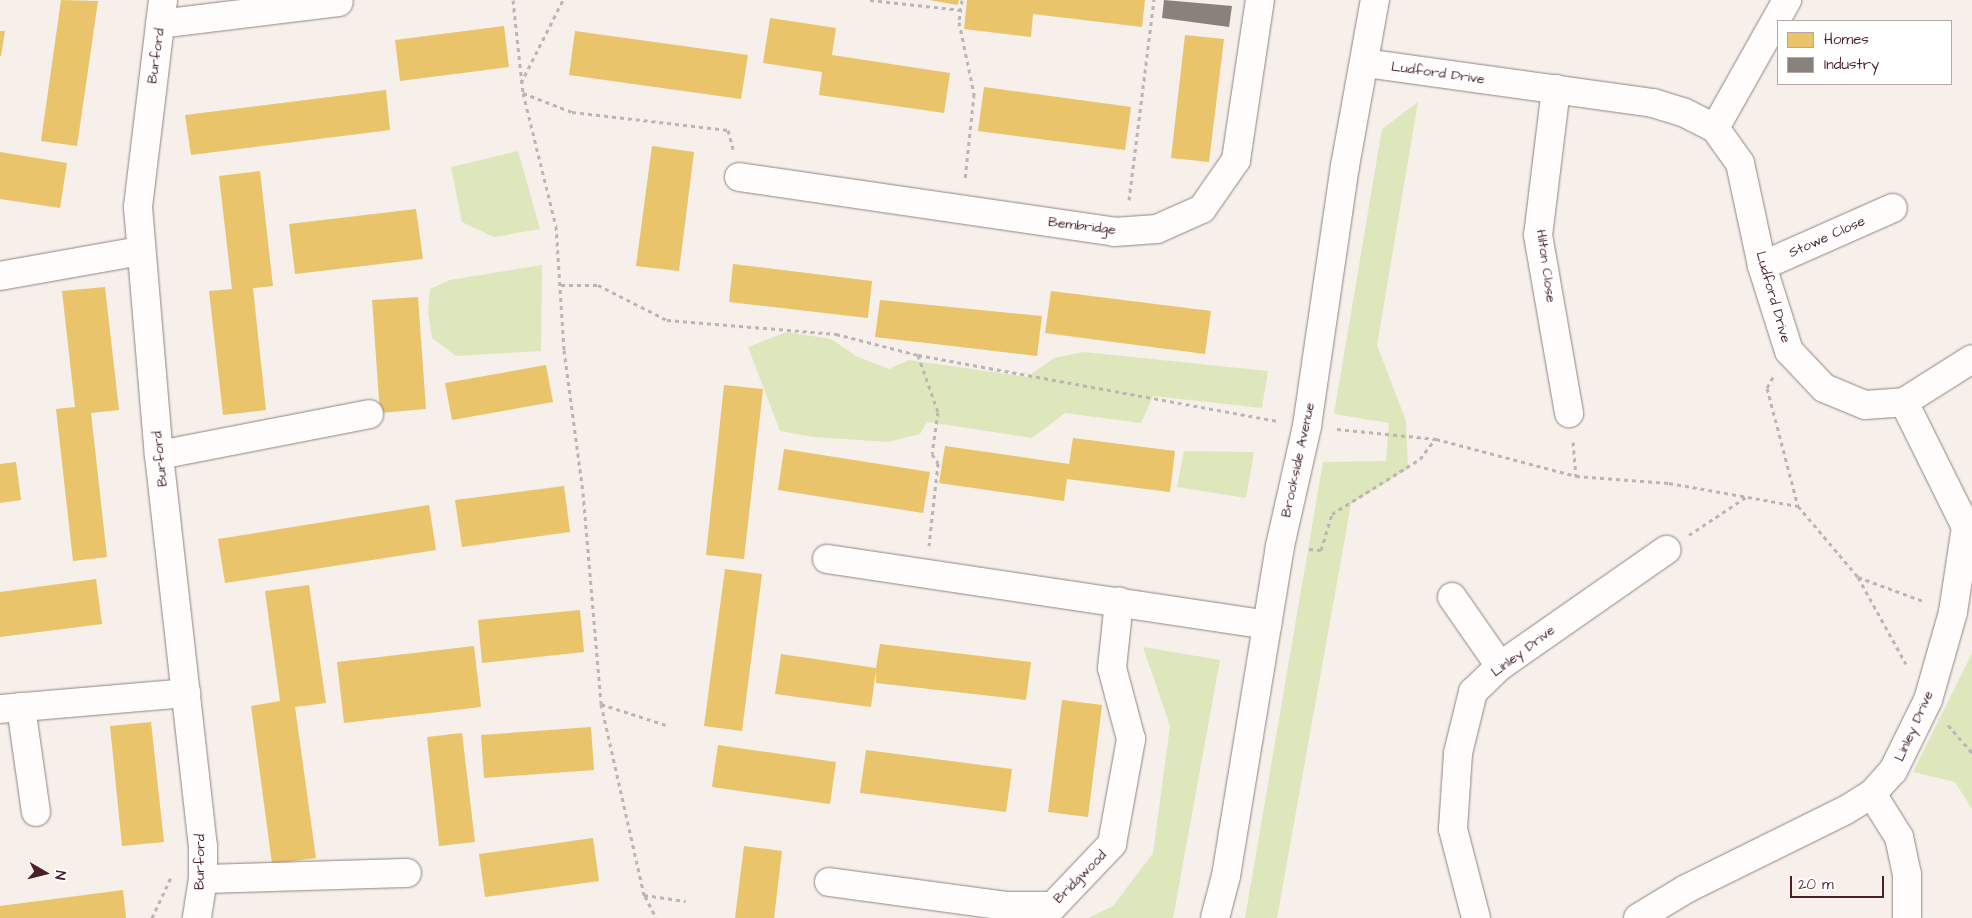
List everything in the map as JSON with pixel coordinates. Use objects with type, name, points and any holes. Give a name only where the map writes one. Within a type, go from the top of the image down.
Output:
[{"type":"street","name":"Bembridge","points":[[739,177],[1125,231],[1157,229],[1202,209],[1236,160],[1260,0]]},
{"type":"street","name":"Brookside Avenue","points":[[1215,918],[1226,876],[1266,626],[1307,426],[1345,166],[1375,0]]},
{"type":"street","points":[[1715,128],[1787,0]]},
{"type":"street","points":[[162,12],[340,2]]},
{"type":"street","name":"Burford","points":[[162,12],[140,174],[140,252],[159,455],[203,846],[203,879],[196,918]]},
{"type":"street","name":"Ludford Drive","points":[[1365,63],[1653,103],[1683,112],[1715,128],[1740,162],[1762,266],[1789,351],[1824,388],[1865,405],[1904,402],[1972,359]]},
{"type":"street","name":"Hilton Close","points":[[1556,89],[1538,235],[1570,413]]},
{"type":"street","name":"Stowe Close","points":[[1762,266],[1892,208]]},
{"type":"street","points":[[0,276],[140,252]]},
{"type":"street","name":"Linley Drive","points":[[1638,918],[1686,889],[1846,810],[1872,794],[1893,771],[1928,700],[1953,612],[1966,527],[1904,402]]},
{"type":"street","points":[[159,455],[370,414]]},
{"type":"street","name":"Linley Drive","points":[[1476,918],[1453,829],[1458,753],[1473,692],[1500,666],[1666,550]]},
{"type":"street","points":[[827,560],[1119,601],[1266,626]]},
{"type":"street","points":[[1452,597],[1500,666]]},
{"type":"street","name":"Bridgwood","points":[[829,882],[1007,906],[1053,906],[1112,844],[1131,739],[1112,668],[1119,601]]},
{"type":"street","points":[[36,812],[10,708],[186,693]]},
{"type":"street","points":[[1872,794],[1899,837],[1907,874],[1907,918]]},
{"type":"street","points":[[203,879],[407,873]]},
{"type":"path","points":[[514,0],[522,93],[556,226],[564,350],[583,493],[601,704],[644,895],[656,918]]},
{"type":"path","points":[[521,84],[563,0]]},
{"type":"path","points":[[870,0],[961,10]]},
{"type":"path","points":[[962,0],[959,22],[974,94],[962,209]]},
{"type":"path","points":[[1125,231],[1154,0]]},
{"type":"path","points":[[522,93],[572,112],[728,130],[739,177]]},
{"type":"path","points":[[561,285],[598,285],[667,320],[836,334],[918,355],[1283,422]]},
{"type":"path","points":[[1789,351],[1767,388],[1798,506],[1858,577],[1907,666]]},
{"type":"path","points":[[918,355],[938,412],[932,454],[938,463],[926,573]]},
{"type":"path","points":[[1334,428],[1436,439],[1576,476],[1669,483],[1798,506]]},
{"type":"path","points":[[1305,548],[1321,550],[1332,514],[1420,459],[1436,439]]},
{"type":"path","points":[[1666,550],[1746,497]]},
{"type":"path","points":[[1858,577],[1953,612]]},
{"type":"path","points":[[601,704],[666,725]]},
{"type":"path","points":[[1942,719],[1972,753]]},
{"type":"path","points":[[644,895],[686,901]]},
{"type":"green space","points":[[1418,102],[1377,345],[1406,421],[1408,469],[1351,504],[1277,918],[1245,918],[1323,462],[1386,461],[1389,423],[1334,414],[1382,129]]},
{"type":"green space","points":[[518,151],[540,229],[494,237],[462,222],[451,167]]},
{"type":"green space","points":[[542,265],[541,351],[456,356],[432,338],[428,312],[430,289],[450,280]]},
{"type":"green space","points":[[786,332],[831,339],[856,356],[889,369],[909,360],[1027,377],[1054,358],[1084,352],[1268,371],[1262,408],[1153,396],[1141,423],[1065,413],[1032,438],[927,422],[920,434],[888,442],[813,437],[780,431],[748,347]]},
{"type":"green space","points":[[1184,451],[1254,452],[1246,498],[1177,487]]},
{"type":"green space","points":[[1143,647],[1220,660],[1173,918],[1088,918],[1113,906],[1153,853],[1170,726]]},
{"type":"green space","points":[[1972,653],[1972,809],[1955,782],[1913,772]]},
{"type":"building: Homes","points":[[61,0],[98,1],[77,146],[41,141]]},
{"type":"building: Homes","points":[[929,0],[959,0],[958,5]]},
{"type":"building: Homes","points":[[967,0],[1145,0],[1142,27],[1033,14],[1031,37],[964,29]]},
{"type":"building: Homes","points":[[770,18],[836,28],[832,55],[950,73],[944,113],[819,95],[822,72],[763,63]]},
{"type":"building: Homes","points":[[504,26],[509,67],[400,81],[395,40]]},
{"type":"building: Homes","points":[[0,31],[5,31],[1,56],[0,56]]},
{"type":"building: Homes","points":[[575,31],[748,55],[741,99],[569,75]]},
{"type":"building: Homes","points":[[1185,35],[1224,39],[1209,162],[1171,158]]},
{"type":"building: Homes","points":[[984,87],[1131,107],[1125,150],[978,131]]},
{"type":"building: Homes","points":[[386,90],[390,130],[191,155],[185,115]]},
{"type":"building: Homes","points":[[652,146],[694,152],[679,271],[636,266]]},
{"type":"building: Homes","points":[[0,152],[67,163],[60,208],[0,199]]},
{"type":"building: Homes","points":[[260,171],[273,286],[253,288],[266,410],[223,415],[209,291],[232,289],[219,176]]},
{"type":"building: Homes","points":[[416,209],[423,259],[295,274],[289,224]]},
{"type":"building: Homes","points":[[733,264],[872,281],[868,318],[729,302]]},
{"type":"building: Homes","points":[[105,287],[119,410],[91,413],[107,557],[73,561],[56,409],[75,407],[62,291]]},
{"type":"building: Homes","points":[[1051,291],[1211,311],[1205,354],[1045,333]]},
{"type":"building: Homes","points":[[418,297],[426,409],[380,413],[372,300]]},
{"type":"building: Homes","points":[[880,300],[1042,316],[1037,356],[875,337]]},
{"type":"building: Homes","points":[[546,365],[553,402],[452,420],[445,383]]},
{"type":"building: Homes","points":[[724,385],[763,389],[744,559],[706,555]]},
{"type":"building: Homes","points":[[1073,438],[1175,451],[1170,492],[1067,479],[1064,501],[939,483],[945,446],[1069,464]]},
{"type":"building: Homes","points":[[784,449],[930,472],[923,513],[778,490]]},
{"type":"building: Homes","points":[[16,462],[21,500],[0,503],[0,464]]},
{"type":"building: Homes","points":[[564,486],[570,532],[462,547],[455,500]]},
{"type":"building: Homes","points":[[429,505],[436,550],[225,583],[218,539]]},
{"type":"building: Homes","points":[[725,569],[762,574],[742,731],[704,726]]},
{"type":"building: Homes","points":[[96,579],[102,624],[0,637],[0,592]]},
{"type":"building: Homes","points":[[309,585],[326,703],[295,707],[316,858],[272,864],[251,706],[280,701],[265,591]]},
{"type":"building: Homes","points":[[580,610],[584,652],[482,663],[478,620]]},
{"type":"building: Homes","points":[[880,644],[1031,662],[1026,700],[876,683],[876,670],[871,707],[775,694],[781,654],[876,668]]},
{"type":"building: Homes","points":[[474,646],[481,707],[344,723],[337,662]]},
{"type":"building: Homes","points":[[1062,700],[1102,705],[1088,817],[1048,812]]},
{"type":"building: Homes","points":[[151,722],[164,842],[122,846],[110,726]]},
{"type":"building: Homes","points":[[591,727],[594,770],[484,778],[481,735]]},
{"type":"building: Homes","points":[[462,733],[475,842],[439,846],[427,737]]},
{"type":"building: Homes","points":[[718,745],[836,762],[830,804],[712,787]]},
{"type":"building: Homes","points":[[866,750],[1012,769],[1006,812],[860,793]]},
{"type":"building: Homes","points":[[593,838],[599,881],[485,897],[479,854]]},
{"type":"building: Homes","points":[[744,846],[782,851],[774,918],[735,918]]},
{"type":"building: Homes","points":[[123,890],[126,918],[0,918],[0,906]]},
{"type":"building: Industry","points":[[1164,0],[1232,6],[1229,27],[1162,18]]}]
